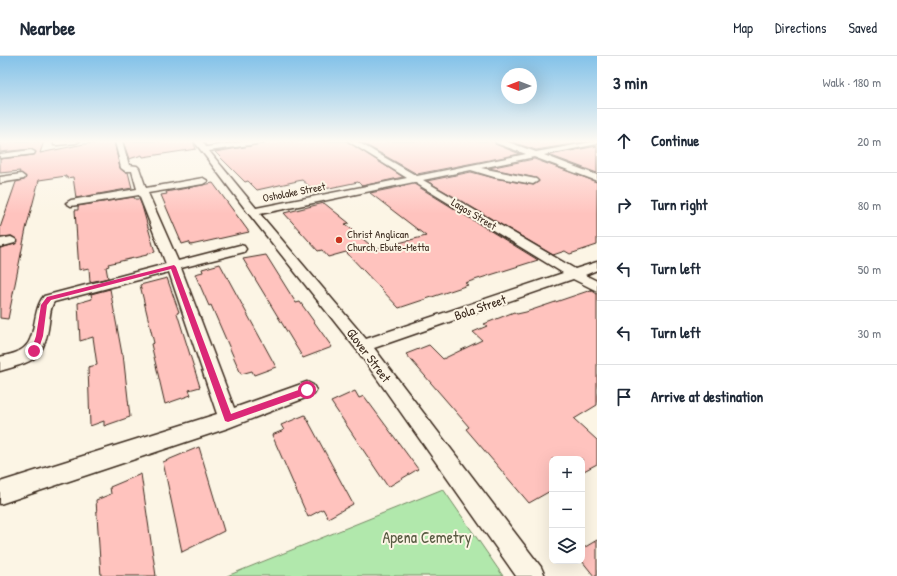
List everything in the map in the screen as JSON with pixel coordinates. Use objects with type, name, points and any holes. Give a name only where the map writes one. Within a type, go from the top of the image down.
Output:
[{"type":"street","points":[[124,165],[125,168],[134,168],[136,170],[142,191],[174,267],[228,419]]},
{"type":"street","name":"Glover Street","points":[[217,165],[363,346],[532,576]]},
{"type":"street","name":"Lagos Street","points":[[391,165],[597,287]]},
{"type":"street","name":"Osholake Street","points":[[254,212],[484,165]]},
{"type":"street","points":[[565,165],[597,178]]},
{"type":"street","points":[[471,168],[533,181]]},
{"type":"street","points":[[0,180],[21,177]]},
{"type":"street","points":[[71,203],[203,181]]},
{"type":"street","points":[[0,364],[25,357],[34,351],[40,336],[44,305],[49,299],[240,249]]},
{"type":"street","name":"Bola Street","points":[[363,346],[597,266]]},
{"type":"street","points":[[0,493],[228,419],[307,390]]},
{"type":"green space","name":"Apena Cemetry","points":[[443,489],[503,576],[227,576]]},
{"type":"building","points":[[0,165],[119,165],[124,172],[128,172],[132,188],[76,198],[73,177],[66,178],[66,176],[39,180],[26,229],[8,319],[0,318],[0,248],[15,244],[18,241],[12,236],[0,237],[0,228],[16,182],[24,180],[26,177],[19,173],[20,171],[0,173]]},
{"type":"building","points":[[228,165],[385,165],[403,177],[362,186],[358,182],[315,191],[302,180],[257,190],[248,181],[245,182]]},
{"type":"building","points":[[402,165],[462,165],[417,174]]},
{"type":"building","points":[[503,165],[551,165],[597,182],[597,245],[570,254],[565,251],[553,255],[427,181],[471,172],[494,178],[534,185],[539,181],[536,178],[489,168]]},
{"type":"building","points":[[576,165],[597,165],[597,173]]},
{"type":"building","points":[[213,183],[249,232],[191,245],[189,242],[182,244],[161,195],[167,194],[166,192]]},
{"type":"building","points":[[414,184],[538,260],[465,283],[468,285],[399,308],[346,252],[328,257],[322,250],[318,251],[284,213],[324,203],[349,223],[345,224],[375,249],[426,236],[370,193]]},
{"type":"building","points":[[134,197],[135,199],[139,199],[142,206],[155,252],[108,264],[109,266],[106,267],[108,278],[90,282],[89,268],[79,270],[75,210],[78,210],[78,206]]},
{"type":"building","points":[[266,255],[296,303],[300,302],[332,347],[303,358],[243,259]]},
{"type":"building","points":[[220,264],[276,367],[254,375],[252,371],[241,374],[211,305],[209,306],[195,274],[203,272],[202,269]]},
{"type":"building","points":[[167,278],[179,312],[177,313],[200,387],[189,390],[191,395],[165,404],[151,344],[154,343],[140,285]]},
{"type":"building","points":[[110,289],[123,354],[130,417],[104,426],[104,421],[90,426],[88,367],[97,365],[93,337],[80,341],[78,303],[92,299],[91,294]]},
{"type":"building","points":[[591,290],[597,294],[597,405],[574,419],[597,440],[597,464],[585,470],[585,456],[549,456],[549,492],[529,503],[466,429],[469,427],[406,354],[429,345],[443,359],[482,340],[473,332],[487,326],[484,324],[514,312],[517,314]]},
{"type":"building","points":[[355,391],[359,398],[364,396],[418,469],[388,487],[331,402]]},
{"type":"building","points":[[305,415],[353,504],[328,518],[323,509],[308,517],[272,435],[284,430],[281,425]]},
{"type":"building","points":[[199,447],[224,531],[182,552],[163,462]]},
{"type":"building","points":[[141,474],[156,576],[101,576],[96,500],[111,494],[110,487]]},
{"type":"building","points":[[597,540],[597,576],[594,576],[584,564],[585,547]]},
{"type":"place","name":"Christ Anglican Church, Ebute-Metta","points":[[339,240]]},
{"type":"route","points":[[34,351],[38,345],[40,336],[44,305],[49,299],[174,267],[228,419],[307,390]]}]
